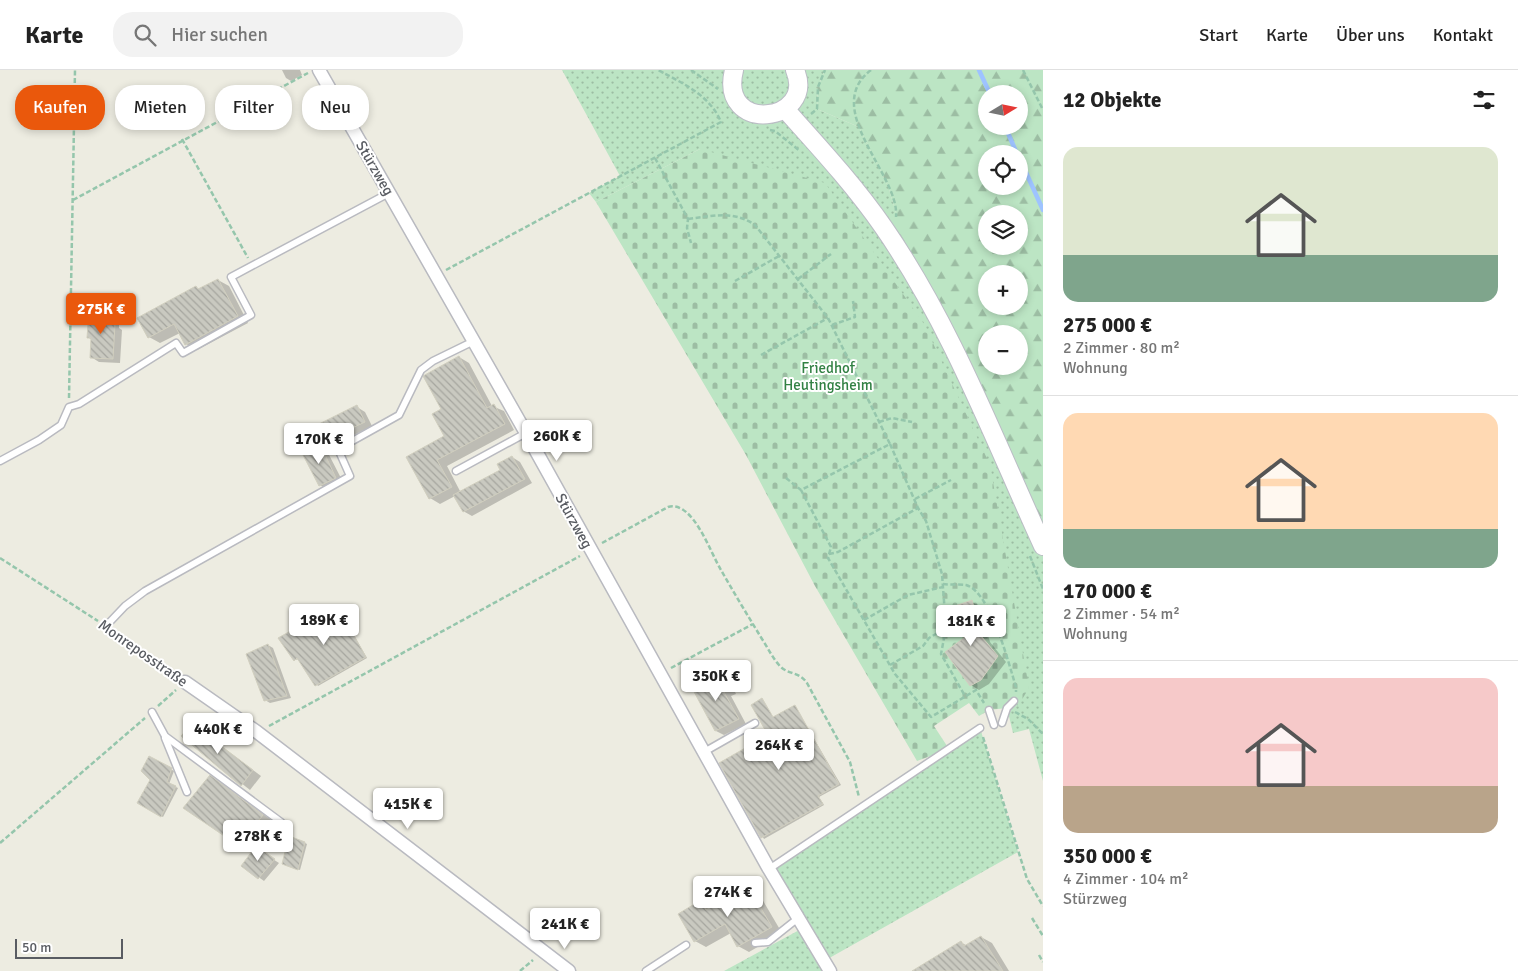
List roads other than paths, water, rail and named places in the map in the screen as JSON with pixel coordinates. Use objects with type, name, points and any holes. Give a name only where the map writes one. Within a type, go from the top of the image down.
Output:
[{"type":"main road","points":[[733,70],[731,83],[734,95],[745,109],[762,116],[774,115],[785,109],[796,93],[798,83],[795,70]]},
{"type":"main road","points":[[785,109],[884,227],[912,272],[948,338],[1036,549]]},
{"type":"street","name":"Stürzweg","points":[[319,70],[526,433],[769,869],[830,971]]},
{"type":"street","name":"Monreposstraße","points":[[185,682],[257,732],[569,971]]},
{"type":"lane","points":[[0,461],[39,440],[61,425],[69,406],[79,404],[176,343],[183,353],[251,315],[231,278],[389,192]]},
{"type":"lane","points":[[106,626],[124,606],[145,591],[350,476],[338,448],[395,418],[402,409],[412,384],[421,370],[433,361],[474,341]]},
{"type":"lane","points":[[456,471],[526,433]]},
{"type":"lane","points":[[1002,723],[1007,708],[1014,701]]},
{"type":"lane","points":[[989,710],[994,725]]},
{"type":"lane","points":[[152,712],[165,736],[187,792]]},
{"type":"lane","points":[[703,752],[755,723]]},
{"type":"lane","points":[[769,869],[980,728]]},
{"type":"lane","points":[[165,736],[281,822],[269,841]]},
{"type":"lane","points":[[755,943],[768,942],[798,919]]},
{"type":"lane","points":[[646,971],[686,945]]},
{"type":"waterway","points":[[979,70],[986,85]]},
{"type":"waterway","points":[[1009,135],[1013,145]]},
{"type":"waterway","points":[[1028,177],[1043,210]]},
{"type":"park label","name":"Friedhof Heutingsheim","points":[[828,376]]}]
